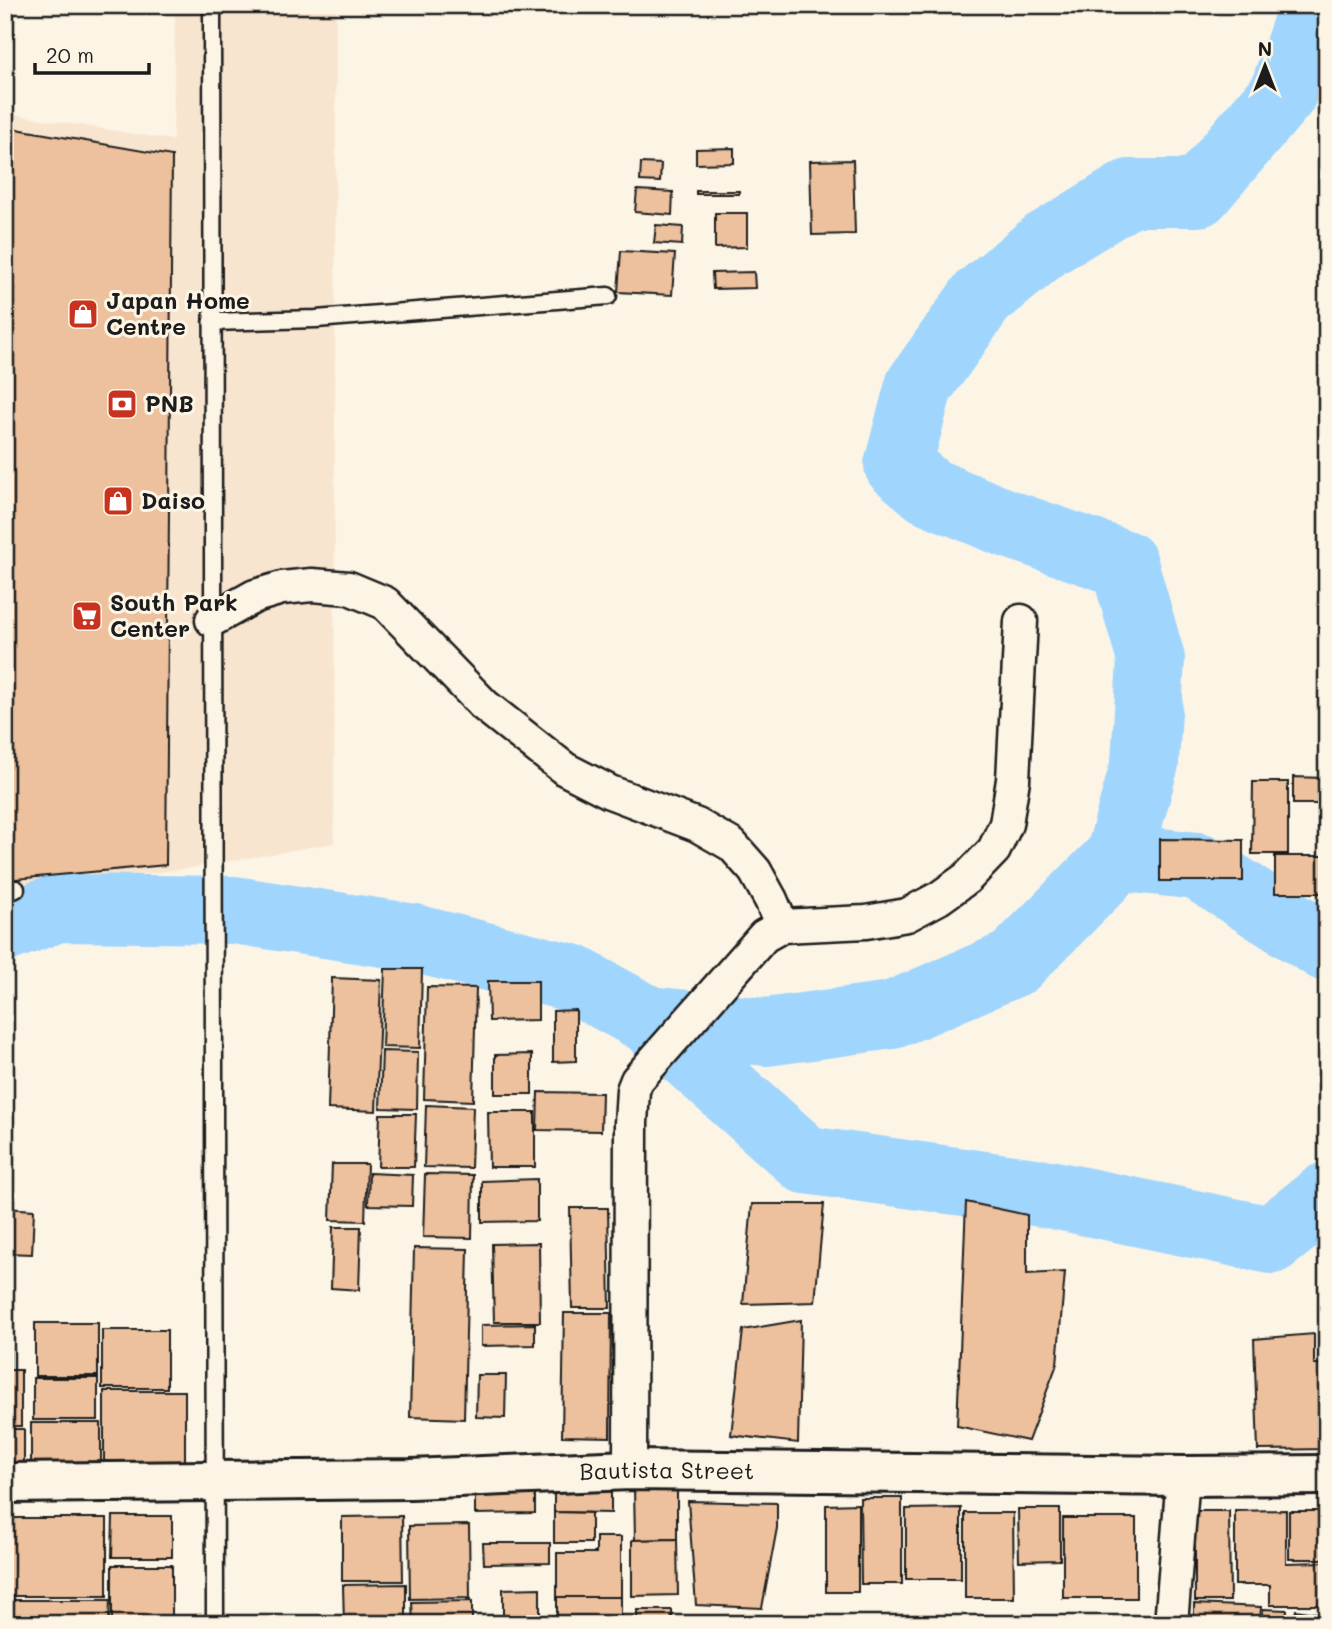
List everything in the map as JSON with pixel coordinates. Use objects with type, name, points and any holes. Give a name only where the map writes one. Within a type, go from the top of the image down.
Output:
[{"type":"street","points":[[212,620],[255,596],[282,588],[312,585],[349,588],[385,603],[484,705],[565,769],[610,792],[697,825],[732,845],[755,871],[782,926]]},
{"type":"street","points":[[631,1470],[631,1123],[633,1090],[637,1080],[764,936],[782,926],[866,922],[907,915],[939,898],[967,878],[994,850],[1006,824],[1013,780],[1021,621]]},
{"type":"street","name":"Bautista Street","points":[[5,1483],[411,1479],[631,1470],[1327,1475]]},
{"type":"street","points":[[1171,1624],[1183,1476]]},
{"type":"lane","points":[[212,5],[215,1624]]},
{"type":"lane","points":[[212,322],[316,318],[608,296]]},
{"type":"shaded area","points":[[175,5],[336,5],[334,843],[191,868],[34,888],[5,906],[5,113],[173,140]]},
{"type":"building","name":"South Park Center","points":[[5,127],[172,156],[166,865],[5,880]]},
{"type":"building","points":[[734,148],[734,163],[696,164],[696,149]]},
{"type":"building","points":[[853,160],[855,234],[812,235],[810,161]]},
{"type":"building","points":[[641,163],[661,164],[660,182],[640,181]]},
{"type":"building","points":[[637,190],[673,192],[672,215],[635,212]]},
{"type":"building","points":[[696,191],[739,191],[739,194],[696,194]]},
{"type":"building","points":[[715,213],[747,213],[747,247],[715,248]]},
{"type":"building","points":[[656,225],[683,227],[682,245],[654,243]]},
{"type":"building","points":[[621,251],[675,254],[672,295],[618,292]]},
{"type":"building","points":[[754,272],[755,288],[713,289],[712,273]]},
{"type":"building","points":[[1293,777],[1324,778],[1324,804],[1293,804]]},
{"type":"building","points":[[1253,782],[1288,782],[1288,854],[1252,854]]},
{"type":"building","points":[[1160,839],[1243,840],[1243,881],[1160,881]]},
{"type":"building","points":[[1275,856],[1326,856],[1325,893],[1275,893]]},
{"type":"building","points":[[385,969],[422,969],[420,1048],[382,1047]]},
{"type":"building","points":[[332,978],[381,980],[376,1111],[328,1109]]},
{"type":"building","points":[[488,981],[538,981],[538,1020],[489,1021]]},
{"type":"building","points":[[427,987],[476,988],[473,1101],[424,1099]]},
{"type":"building","points":[[576,1010],[576,1061],[553,1062],[553,1011]]},
{"type":"building","points":[[382,1051],[418,1052],[417,1109],[380,1108]]},
{"type":"building","points":[[532,1054],[532,1094],[495,1094],[495,1055]]},
{"type":"building","points":[[538,1092],[602,1093],[601,1131],[537,1130]]},
{"type":"building","points":[[426,1105],[473,1107],[471,1168],[424,1167]]},
{"type":"building","points":[[488,1112],[535,1112],[535,1167],[489,1167]]},
{"type":"building","points":[[380,1114],[416,1114],[414,1167],[378,1167]]},
{"type":"building","points":[[332,1164],[367,1164],[365,1221],[330,1220]]},
{"type":"building","points":[[369,1173],[413,1175],[412,1206],[368,1205]]},
{"type":"building","points":[[425,1174],[473,1175],[472,1238],[423,1237]]},
{"type":"building","points":[[537,1179],[537,1221],[482,1222],[482,1181]]},
{"type":"building","points":[[966,1202],[1027,1215],[1027,1274],[1065,1272],[1057,1364],[1028,1441],[957,1426]]},
{"type":"building","points":[[752,1204],[824,1204],[815,1302],[743,1304]]},
{"type":"building","points":[[5,1208],[34,1210],[32,1254],[5,1253]]},
{"type":"building","points":[[570,1208],[608,1208],[610,1308],[572,1308]]},
{"type":"building","points":[[333,1227],[361,1227],[359,1290],[331,1288]]},
{"type":"building","points":[[539,1243],[540,1322],[494,1322],[492,1244]]},
{"type":"building","points":[[414,1248],[468,1249],[464,1419],[410,1417]]},
{"type":"building","points":[[564,1313],[611,1313],[610,1437],[562,1436]]},
{"type":"building","points":[[801,1320],[798,1443],[731,1435],[743,1330]]},
{"type":"building","points":[[35,1323],[98,1323],[98,1376],[35,1376]]},
{"type":"building","points":[[535,1324],[535,1345],[481,1346],[481,1325]]},
{"type":"building","points":[[102,1330],[167,1330],[167,1388],[102,1388]]},
{"type":"building","points":[[5,1333],[10,1333],[10,1367],[5,1367]]},
{"type":"building","points":[[1314,1334],[1314,1364],[1327,1364],[1327,1449],[1258,1450],[1254,1339]]},
{"type":"building","points":[[5,1370],[21,1370],[21,1426],[5,1426]]},
{"type":"building","points":[[477,1375],[506,1375],[505,1418],[476,1417]]},
{"type":"building","points":[[33,1378],[98,1378],[98,1420],[33,1420]]},
{"type":"building","points":[[104,1391],[185,1391],[185,1466],[104,1466]]},
{"type":"building","points":[[31,1423],[101,1423],[101,1463],[31,1463]]},
{"type":"building","points":[[5,1429],[24,1429],[24,1470],[5,1470]]},
{"type":"building","points":[[554,1480],[611,1480],[611,1513],[554,1512]]},
{"type":"building","points":[[634,1487],[677,1487],[677,1539],[635,1540]]},
{"type":"building","points":[[535,1488],[535,1513],[475,1514],[475,1489]]},
{"type":"building","points":[[860,1498],[902,1498],[902,1584],[861,1584]]},
{"type":"building","points":[[688,1501],[777,1503],[777,1528],[762,1608],[696,1605]]},
{"type":"building","points":[[858,1504],[858,1592],[826,1592],[826,1505]]},
{"type":"building","points":[[961,1508],[961,1579],[906,1579],[906,1509]]},
{"type":"building","points":[[1018,1509],[1060,1509],[1060,1560],[1019,1561]]},
{"type":"building","points":[[1286,1510],[1286,1563],[1324,1562],[1324,1605],[1270,1605],[1270,1585],[1235,1585],[1235,1511]]},
{"type":"building","points":[[1195,1511],[1229,1511],[1230,1601],[1195,1601]]},
{"type":"building","points":[[1289,1511],[1327,1511],[1327,1559],[1289,1559]]},
{"type":"building","points":[[554,1512],[591,1513],[591,1543],[554,1543]]},
{"type":"building","points":[[965,1513],[1013,1513],[1014,1598],[965,1598]]},
{"type":"building","points":[[113,1516],[172,1516],[172,1557],[112,1557]]},
{"type":"building","points":[[402,1516],[403,1581],[342,1581],[342,1517]]},
{"type":"building","points":[[5,1518],[107,1518],[107,1596],[5,1596]]},
{"type":"building","points":[[1063,1518],[1136,1518],[1136,1598],[1063,1598]]},
{"type":"building","points":[[469,1525],[470,1598],[410,1599],[409,1526]]},
{"type":"building","points":[[596,1537],[621,1537],[621,1597],[557,1597],[557,1553],[596,1553]]},
{"type":"building","points":[[677,1539],[678,1595],[632,1596],[632,1540]]},
{"type":"building","points":[[483,1543],[550,1543],[550,1563],[484,1564]]},
{"type":"building","points":[[112,1565],[172,1565],[172,1624],[112,1624]]},
{"type":"building","points":[[406,1584],[406,1624],[344,1624],[343,1585]]},
{"type":"building","points":[[540,1588],[540,1620],[503,1621],[503,1589]]},
{"type":"building","points":[[557,1597],[621,1597],[621,1624],[557,1624]]},
{"type":"building","points":[[5,1600],[110,1600],[109,1624],[5,1624]]},
{"type":"building","points":[[472,1601],[472,1624],[413,1624],[412,1602]]},
{"type":"building","points":[[1194,1604],[1261,1607],[1260,1624],[1194,1624]]},
{"type":"building","points":[[1263,1609],[1287,1610],[1286,1624],[1262,1624]]},
{"type":"building","points":[[637,1610],[672,1610],[672,1624],[637,1624]]},
{"type":"building","points":[[1296,1610],[1327,1615],[1327,1624],[1293,1624]]},
{"type":"waterway","points":[[5,928],[58,908],[234,910],[409,937],[572,978],[649,1020],[766,1032],[892,1015],[1014,963],[1119,857],[1145,763],[1151,659],[1124,564],[1003,522],[929,491],[898,465],[919,386],[982,297],[1045,245],[1130,193],[1198,193],[1283,93],[1313,5]]},
{"type":"waterway","points":[[1133,859],[1198,866],[1327,948]]},
{"type":"waterway","points":[[649,1020],[806,1160],[1049,1194],[1271,1240],[1327,1196]]},
{"type":"place","name":"Japan Home Centre","points":[[83,314]]},
{"type":"place","name":"PNB","points":[[122,404]]},
{"type":"place","name":"Daiso","points":[[118,501]]},
{"type":"place","name":"South Park Center","points":[[87,616]]}]
